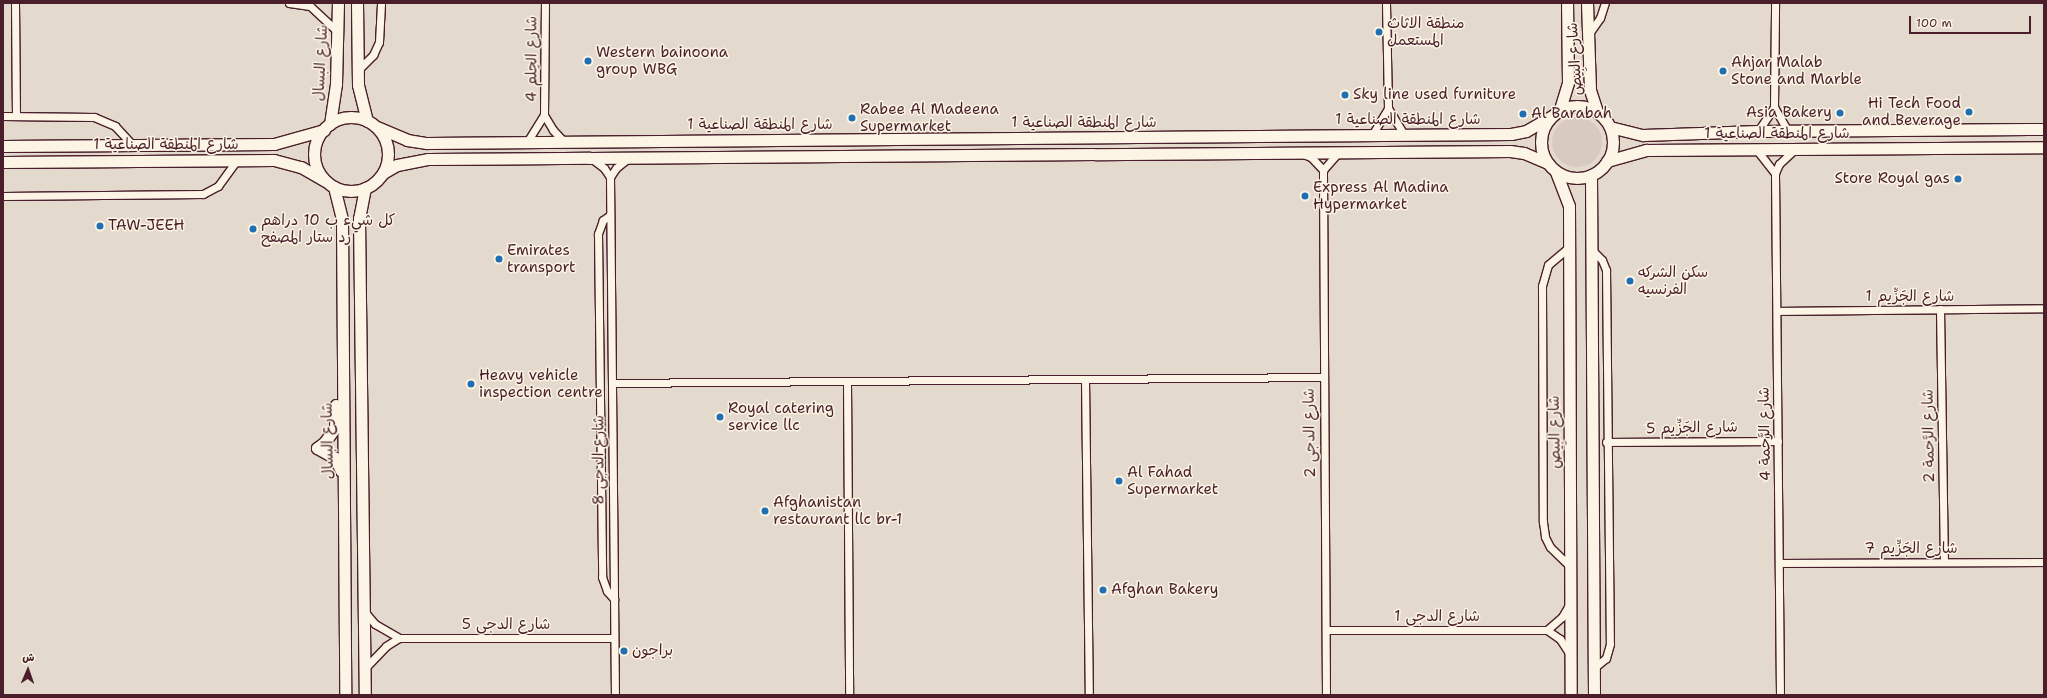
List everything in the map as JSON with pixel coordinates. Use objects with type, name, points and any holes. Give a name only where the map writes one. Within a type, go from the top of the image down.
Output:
[{"type":"street","points":[[15,3],[16,116]]},
{"type":"street","points":[[289,3],[310,6],[338,33]]},
{"type":"street","name":"شارع البسال","points":[[327,127],[335,102],[338,3]]},
{"type":"street","points":[[356,3],[357,71],[360,101],[372,124],[387,144],[387,164],[383,173],[376,182],[365,188],[350,191],[330,184],[319,172],[314,153],[327,127],[348,118],[372,124]]},
{"type":"street","points":[[357,71],[373,55],[379,42],[381,3]]},
{"type":"street","name":"شارع الحِلم 4","points":[[545,3],[544,115],[553,130],[564,142]]},
{"type":"street","points":[[1386,3],[1388,108],[1404,135]]},
{"type":"street","name":"شارع البِيص","points":[[1560,109],[1568,82],[1567,3]]},
{"type":"street","name":"شارع البِيص","points":[[1587,3],[1590,90],[1596,111]]},
{"type":"street","points":[[1587,37],[1600,18],[1605,3]]},
{"type":"street","points":[[1775,3],[1774,107],[1788,131]]},
{"type":"street","points":[[1579,106],[1596,111],[1610,127],[1612,150],[1607,161],[1591,175],[1579,178],[1567,177],[1556,172],[1547,163],[1541,152],[1540,139],[1543,127],[1550,117],[1560,109],[1579,106]]},
{"type":"street","points":[[1758,131],[1774,107]]},
{"type":"street","points":[[1372,135],[1388,108]]},
{"type":"street","name":"شارع الحِلم 4","points":[[527,142],[544,115]]},
{"type":"street","points":[[3,116],[94,117],[115,126],[133,145]]},
{"type":"street","name":"شارع المنطقة الصناعية 1","points":[[372,124],[407,140],[427,143],[1511,134],[1526,131],[1550,117]]},
{"type":"street","name":"شارع المنطقة الصناعية 1","points":[[3,146],[274,144],[327,127]]},
{"type":"street","name":"شارع المنطقة الصناعية 1","points":[[1610,127],[1643,135],[1758,131],[2044,129]]},
{"type":"street","name":"شارع المنطقة الصناعية 1","points":[[1607,161],[1646,150],[2044,147]]},
{"type":"street","points":[[1756,149],[1775,173],[1779,164],[1794,150]]},
{"type":"street","name":"شارع المنطقة الصناعية 1","points":[[383,173],[397,165],[428,160],[590,158],[1510,151],[1524,153],[1547,163]]},
{"type":"street","points":[[1299,153],[1311,157],[1322,170],[1338,153]]},
{"type":"street","points":[[590,158],[600,164],[610,177],[616,168],[629,158]]},
{"type":"street","points":[[3,196],[203,194],[218,186],[237,160]]},
{"type":"street","name":"شارع المنطقة الصناعية 1","points":[[3,162],[237,160],[287,162],[330,184]]},
{"type":"street","name":"شارع الدجى 2","points":[[1322,170],[1322,377],[1327,630],[1326,695]]},
{"type":"street","name":"شارع البِيص","points":[[1556,172],[1569,206],[1568,248],[1572,695]]},
{"type":"street","name":"شارع الرَّحمة 4","points":[[1775,173],[1780,695]]},
{"type":"street","points":[[1591,175],[1594,695]]},
{"type":"street","name":"شارع الدجى 8","points":[[610,177],[614,695]]},
{"type":"street","name":"شارع البسال","points":[[330,184],[342,220],[346,695]]},
{"type":"street","points":[[365,188],[359,218],[365,695]]},
{"type":"street","points":[[610,215],[602,220],[598,234],[602,577],[607,591],[614,599]]},
{"type":"street","points":[[1568,248],[1548,265],[1542,286],[1543,522],[1545,537],[1550,547],[1571,567]]},
{"type":"street","points":[[1592,250],[1602,260],[1606,270],[1606,442],[1610,648],[1604,661],[1593,668]]},
{"type":"street","name":"شارع الجَزِّيم 1","points":[[1776,310],[2044,308]]},
{"type":"street","name":"شارع الرَّحمة 2","points":[[1940,309],[1944,562]]},
{"type":"street","points":[[612,383],[1322,377]]},
{"type":"street","points":[[1085,379],[1088,695]]},
{"type":"street","points":[[848,382],[849,695]]},
{"type":"street","points":[[343,383],[336,400],[335,428],[324,443],[317,448],[335,458],[339,463],[344,482]]},
{"type":"street","name":"شارع الجَزِّيم 5","points":[[1606,442],[1778,441]]},
{"type":"street","name":"شارع الجَزِّيم 7","points":[[1779,563],[2044,562]]},
{"type":"street","points":[[1572,600],[1562,617],[1547,630],[1565,645],[1572,659]]},
{"type":"street","points":[[364,610],[375,624],[399,638],[386,646],[365,668]]},
{"type":"street","name":"شارع الدجى 1","points":[[1327,630],[1547,630]]},
{"type":"street","name":"شارع الدجى 5","points":[[399,638],[614,638]]},
{"type":"shaded area","points":[[3,3],[2044,3],[2044,695],[3,695]]},
{"type":"shaded area","points":[[1572,117],[1582,117],[1595,124],[1602,137],[1602,147],[1595,160],[1582,167],[1572,167],[1563,163],[1556,156],[1552,147],[1552,137],[1556,128],[1563,121]]},
{"type":"place","name":"منطقة الاثاث المستعمل","points":[[1379,32]]},
{"type":"place","name":"Western bainoona group WBG","points":[[588,61]]},
{"type":"place","name":"Ahjar Malab Stone and Marble","points":[[1723,71]]},
{"type":"place","name":"Sky line used furniture","points":[[1345,95]]},
{"type":"place","name":"Hi Tech Food and Beverage","points":[[1969,112]]},
{"type":"place","name":"Asia Bakery","points":[[1840,113]]},
{"type":"place","name":"Al Barabah","points":[[1523,114]]},
{"type":"place","name":"Rabee Al Madeena Supermarket","points":[[852,118]]},
{"type":"place","name":"Store Royal gas","points":[[1958,179]]},
{"type":"place","name":"Express Al Madina Hypermarket","points":[[1305,196]]},
{"type":"place","name":"TAW-JEEH","points":[[100,226]]},
{"type":"place","name":"كل شيء ب 10 دراهم رد ستار المصفح","points":[[253,229]]},
{"type":"place","name":"Emirates transport","points":[[499,259]]},
{"type":"place","name":"سكن الشركه الفرنسيه","points":[[1630,281]]},
{"type":"place","name":"Heavy vehicle inspection centre","points":[[471,384]]},
{"type":"place","name":"Royal catering service llc","points":[[720,417]]},
{"type":"place","name":"Al Fahad Supermarket","points":[[1119,481]]},
{"type":"place","name":"Afghanistan restaurant llc br-1","points":[[765,511]]},
{"type":"place","name":"Afghan Bakery","points":[[1103,590]]},
{"type":"place","name":"براجون","points":[[624,651]]}]
